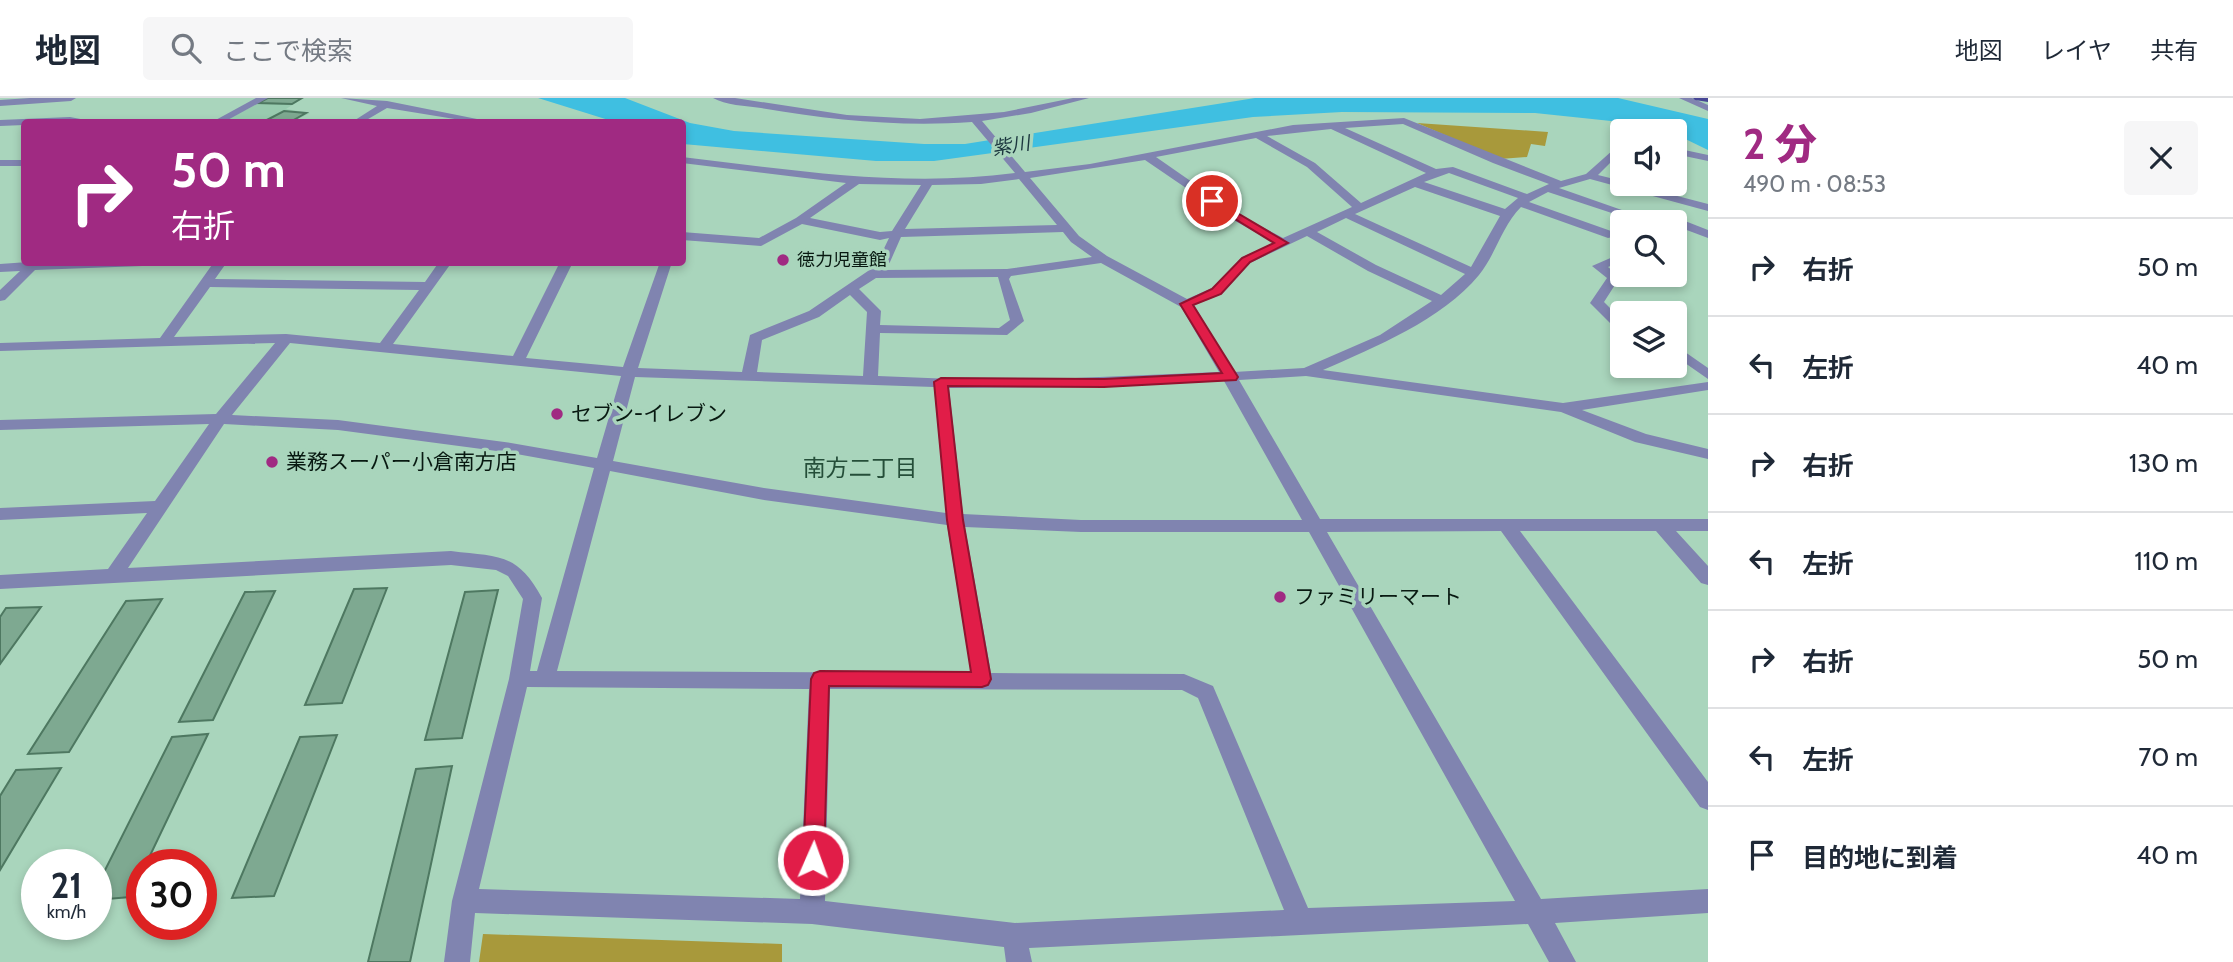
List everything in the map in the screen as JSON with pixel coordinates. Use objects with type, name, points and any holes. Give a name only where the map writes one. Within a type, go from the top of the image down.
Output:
[{"type":"main road","points":[[1698,98],[1708,99]]},
{"type":"street","points":[[3,105],[71,98]]},
{"type":"street","points":[[223,119],[263,98]]},
{"type":"street","points":[[346,98],[470,119]]},
{"type":"street","points":[[718,98],[868,120],[976,122],[1084,98]]},
{"type":"street","points":[[1684,98],[1708,108]]},
{"type":"street","points":[[361,119],[387,104]]},
{"type":"street","points":[[686,160],[856,181],[928,183],[1147,156],[1330,124],[1404,121],[1497,161],[1563,185]]},
{"type":"street","points":[[0,123],[21,122]]},
{"type":"street","points":[[976,122],[1081,243],[1103,259],[1186,304],[1231,377],[1563,962]]},
{"type":"street","points":[[1330,124],[1435,173]]},
{"type":"street","points":[[1258,135],[1311,165],[1361,209]]},
{"type":"street","points":[[1687,154],[1708,158]]},
{"type":"street","points":[[1147,156],[1234,216],[1283,243]]},
{"type":"street","points":[[1306,372],[1385,338],[1442,301],[1474,273],[1507,214],[1522,199],[1547,188],[1590,176],[1610,157]]},
{"type":"street","points":[[0,163],[21,163]]},
{"type":"street","points":[[1186,304],[1217,292],[1246,260],[1448,169],[1610,233]]},
{"type":"street","points":[[1590,176],[1708,208]]},
{"type":"street","points":[[686,236],[761,242],[800,220],[856,181]]},
{"type":"street","points":[[749,376],[755,338],[814,314],[873,274],[884,262],[897,233],[928,183]]},
{"type":"street","points":[[1415,183],[1507,214]]},
{"type":"street","points":[[1547,188],[1610,210]]},
{"type":"street","points":[[1348,215],[1474,273]]},
{"type":"street","points":[[800,220],[880,236],[897,233],[1066,228]]},
{"type":"street","points":[[1687,226],[1708,234]]},
{"type":"street","points":[[1308,232],[1372,268],[1442,301]]},
{"type":"street","points":[[873,274],[1007,273],[1103,259]]},
{"type":"street","points":[[1610,262],[1598,266],[1610,274]]},
{"type":"street","points":[[0,268],[21,266]]},
{"type":"street","points":[[0,297],[32,266]]},
{"type":"street","points":[[165,340],[218,266]]},
{"type":"street","points":[[385,346],[443,266]]},
{"type":"street","points":[[518,360],[565,266]]},
{"type":"street","points":[[545,678],[629,372],[665,266]]},
{"type":"street","points":[[873,329],[1002,332],[1017,321],[1003,279],[1007,273]]},
{"type":"street","points":[[206,283],[429,286]]},
{"type":"street","points":[[1610,283],[1597,303],[1610,315]]},
{"type":"street","points":[[852,290],[874,310],[870,380]]},
{"type":"street","points":[[113,577],[220,419],[286,338]]},
{"type":"street","points":[[0,347],[286,338],[629,372],[941,382],[1104,383],[1306,372],[1563,408],[1641,438],[1708,454]]},
{"type":"street","points":[[1687,358],[1708,375]]},
{"type":"street","points":[[941,382],[955,520],[982,679]]},
{"type":"street","points":[[1563,408],[1708,386]]},
{"type":"street","points":[[0,425],[220,419],[338,425],[418,434],[604,464],[764,494],[955,520],[1082,526],[1708,525]]},
{"type":"street","points":[[0,514],[160,507]]},
{"type":"street","points":[[1660,525],[1708,578]]},
{"type":"street","points":[[1506,526],[1708,800]]},
{"type":"street","points":[[0,582],[452,558],[499,564],[514,570],[533,598],[519,679],[464,901],[457,962]]},
{"type":"street","points":[[519,679],[1184,682],[1206,692],[1301,921]]},
{"type":"street","points":[[811,912],[820,679]]},
{"type":"street","points":[[464,901],[811,912],[1015,936],[1534,912],[1708,901]]},
{"type":"street","points":[[1015,936],[1019,962]]},
{"type":"shaded area","points":[[268,98],[303,98],[286,109],[310,113],[298,119],[229,119]]},
{"type":"shaded area","points":[[1417,123],[1548,132],[1545,146],[1531,144],[1527,157],[1500,159]]},
{"type":"shaded area","points":[[483,934],[782,944],[782,962],[479,962]]},
{"type":"water","points":[[538,98],[625,98],[680,119],[605,119]]},
{"type":"water","name":"紫川","points":[[1255,98],[1618,98],[1708,119],[1708,150],[1687,140],[1687,119],[1610,121],[1535,113],[1342,112],[1253,117],[934,161],[876,161],[686,144],[686,121],[734,131],[924,144],[965,144]]},
{"type":"building","points":[[268,98],[302,98],[292,104],[259,103]]},
{"type":"building","points":[[284,111],[306,113],[295,119],[269,119]]},
{"type":"building","points":[[387,588],[342,703],[305,705],[354,589]]},
{"type":"building","points":[[498,590],[462,738],[425,740],[465,592]]},
{"type":"building","points":[[275,591],[213,720],[179,722],[245,592]]},
{"type":"building","points":[[162,599],[69,752],[28,754],[126,601]]},
{"type":"building","points":[[41,607],[0,664],[0,617],[6,608]]},
{"type":"building","points":[[208,734],[153,849],[126,849],[126,897],[112,899],[112,856],[172,737]]},
{"type":"building","points":[[337,735],[274,896],[232,898],[300,737]]},
{"type":"building","points":[[452,766],[410,962],[368,962],[416,769]]},
{"type":"building","points":[[61,768],[0,870],[0,796],[16,770]]},
{"type":"place","name":"徳力児童館","points":[[783,260]]},
{"type":"place","name":"セブン-イレブン","points":[[557,414]]},
{"type":"place","name":"業務スーパー小倉南方店","points":[[272,462]]},
{"type":"place","name":"ファミリーマート","points":[[1280,597]]},
{"type":"district","name":"南方二丁目","points":[[860,468]]},
{"type":"route","points":[[813,860],[820,679],[982,679],[955,520],[941,382],[1104,383],[1231,377],[1186,304],[1217,292],[1246,260],[1283,243],[1212,201]]}]
